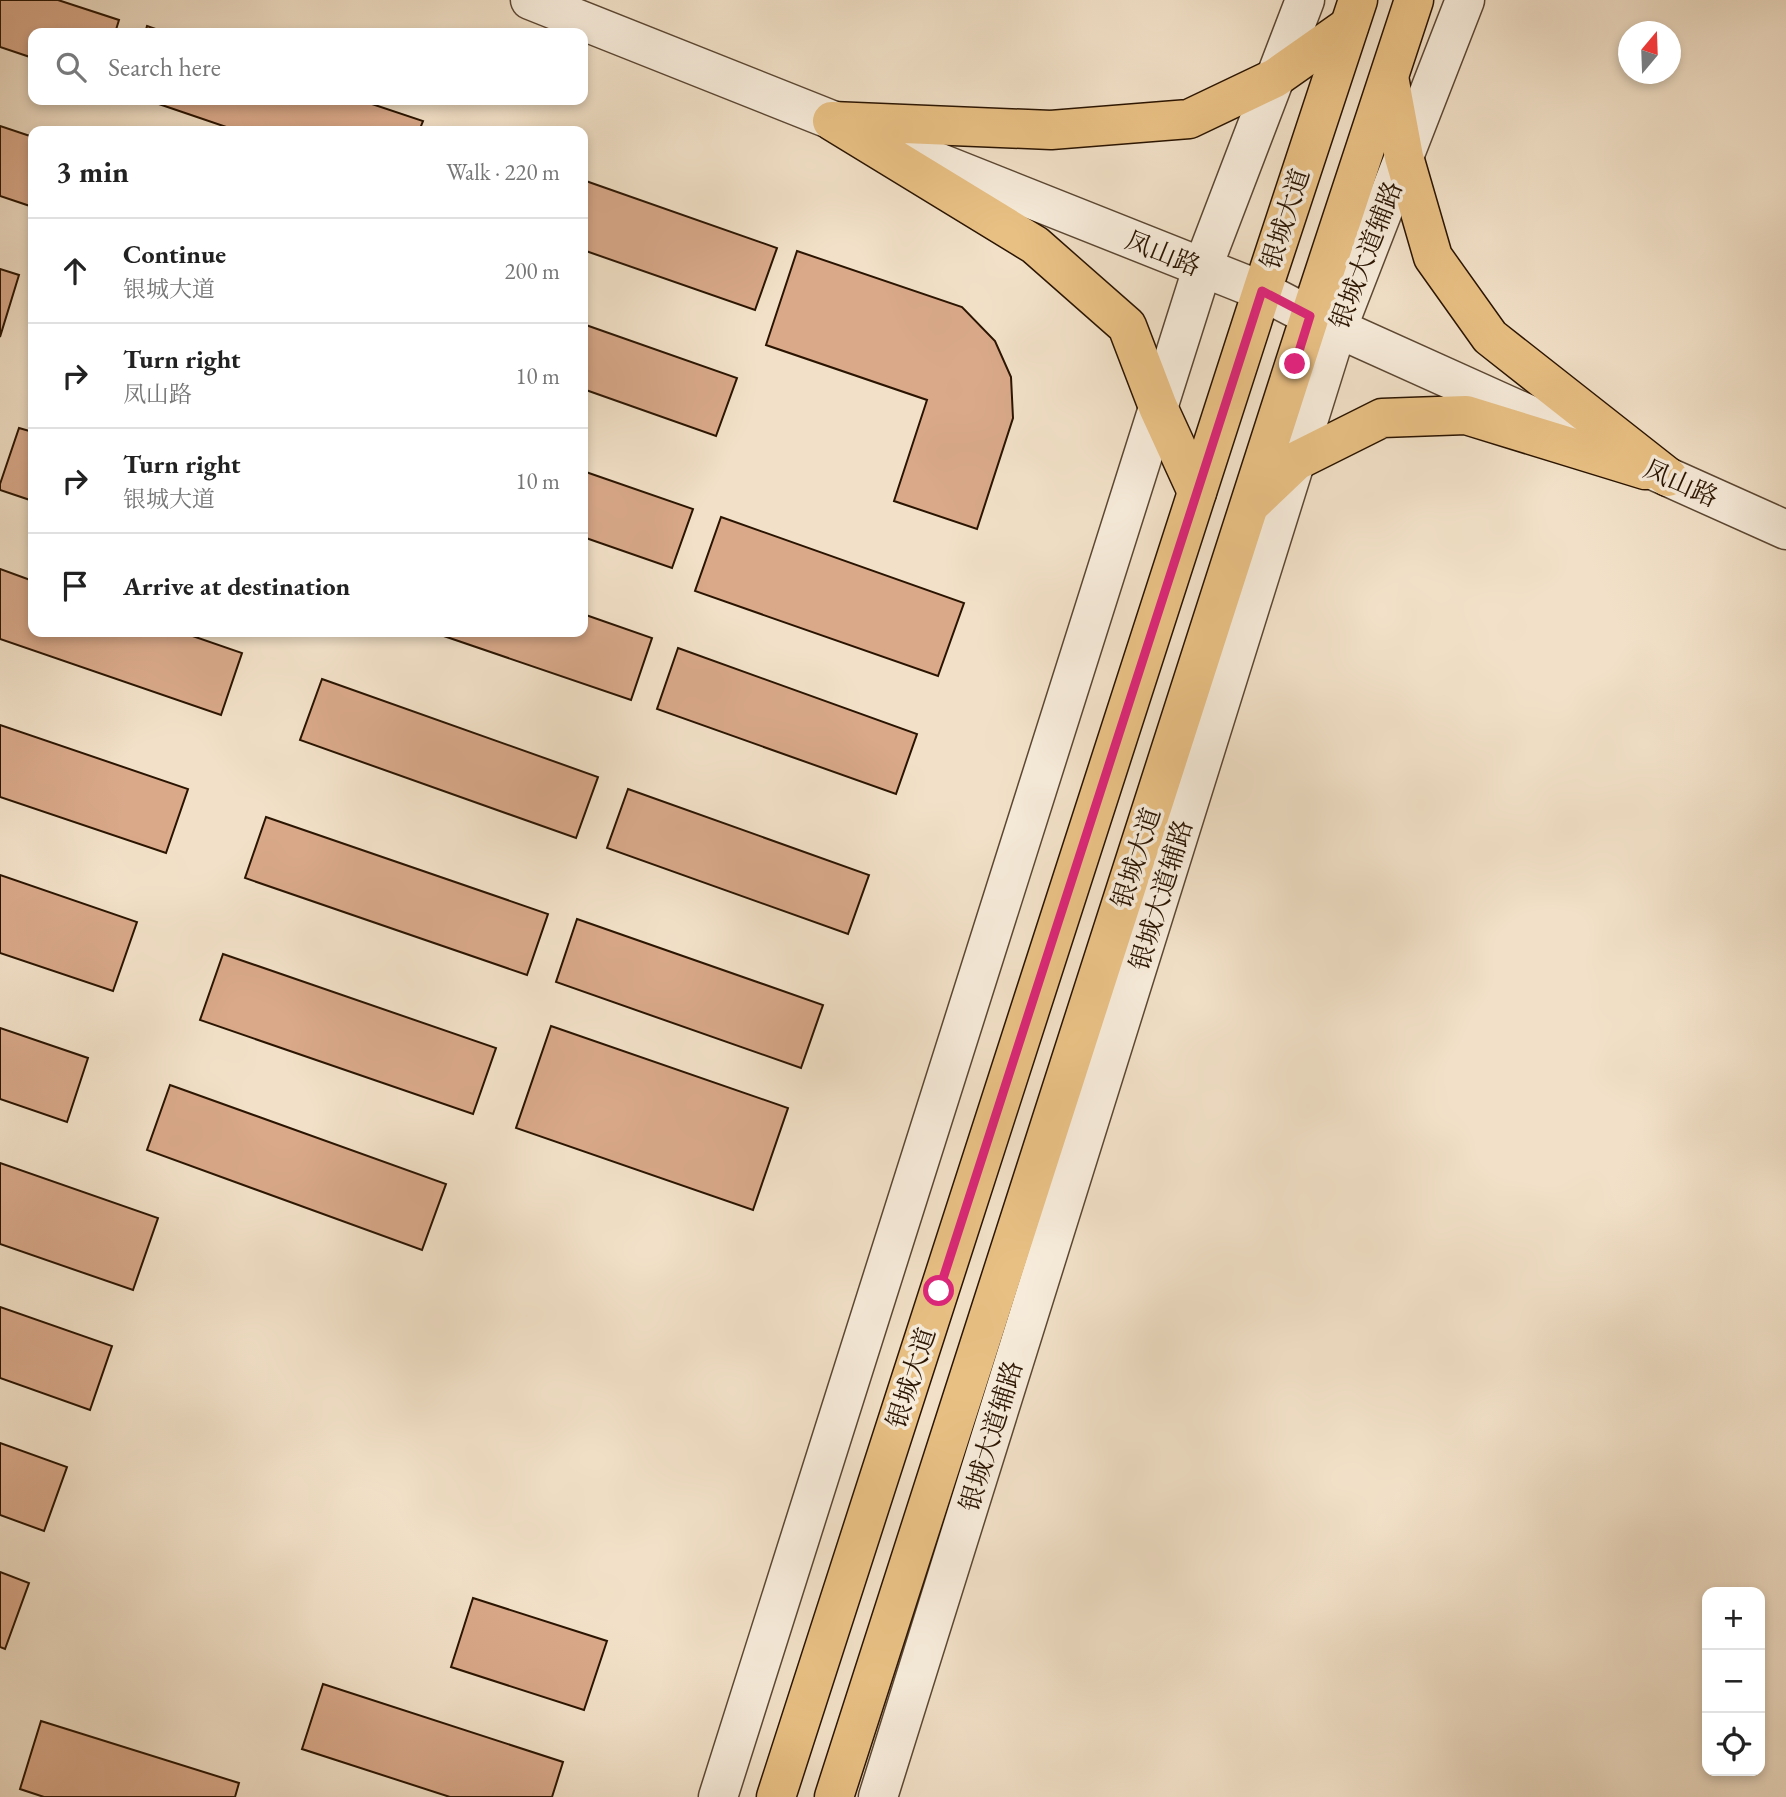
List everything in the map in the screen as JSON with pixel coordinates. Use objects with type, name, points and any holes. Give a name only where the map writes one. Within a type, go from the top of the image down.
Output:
[{"type":"main road","name":"银城大道","points":[[834,1797],[1249,506],[1324,323],[1389,77],[1414,0]]},
{"type":"main road","points":[[832,121],[1051,130],[1189,119],[1275,78],[1353,13]]},
{"type":"main road","name":"银城大道","points":[[776,1797],[1353,13]]},
{"type":"main road","points":[[1389,77],[1404,157],[1433,257],[1490,337],[1668,477]]},
{"type":"main road","points":[[832,121],[1035,245],[1128,326],[1158,407],[1197,492]]},
{"type":"main road","points":[[1249,506],[1296,461],[1382,418],[1466,415],[1668,477]]},
{"type":"street","name":"凤山路","points":[[530,0],[1262,291],[1324,323],[1786,530]]},
{"type":"street","points":[[718,1797],[1202,269],[1305,0]]},
{"type":"street","name":"银城大道辅路","points":[[878,1797],[1296,461],[1324,323],[1404,157],[1465,0]]},
{"type":"building","points":[[0,0],[58,0],[119,20],[117,28],[28,28],[28,56],[0,47]]},
{"type":"building","points":[[162,105],[375,105],[423,121],[421,126],[223,126]]},
{"type":"building","points":[[0,126],[28,135],[28,205],[0,196]]},
{"type":"building","points":[[588,182],[777,248],[755,310],[588,252]]},
{"type":"building","points":[[797,251],[962,307],[995,341],[1011,377],[1013,418],[977,529],[894,501],[927,400],[766,345]]},
{"type":"building","points":[[0,269],[19,275],[0,337]]},
{"type":"building","points":[[588,326],[737,378],[716,436],[588,391]]},
{"type":"building","points":[[19,428],[28,431],[28,499],[0,490]]},
{"type":"building","points":[[588,473],[693,509],[672,568],[588,539]]},
{"type":"building","points":[[721,517],[964,603],[938,676],[695,591]]},
{"type":"building","points":[[0,569],[28,579],[28,637],[196,637],[242,653],[221,715],[0,639]]},
{"type":"building","points":[[588,616],[652,638],[631,700],[447,637],[588,637]]},
{"type":"building","points":[[678,648],[917,734],[896,794],[657,709]]},
{"type":"building","points":[[322,679],[598,777],[576,838],[300,740]]},
{"type":"building","points":[[0,725],[188,789],[166,853],[0,797]]},
{"type":"building","points":[[628,789],[869,875],[848,934],[607,848]]},
{"type":"building","points":[[266,817],[548,914],[527,975],[245,878]]},
{"type":"building","points":[[0,875],[137,922],[113,991],[0,953]]},
{"type":"building","points":[[577,919],[823,1005],[801,1068],[556,982]]},
{"type":"building","points":[[223,954],[496,1048],[473,1114],[200,1020]]},
{"type":"building","points":[[551,1026],[788,1108],[753,1210],[516,1128]]},
{"type":"building","points":[[0,1028],[88,1058],[67,1122],[0,1099]]},
{"type":"building","points":[[170,1085],[446,1184],[422,1250],[147,1150]]},
{"type":"building","points":[[0,1163],[158,1218],[133,1290],[0,1244]]},
{"type":"building","points":[[0,1307],[112,1346],[90,1410],[0,1378]]},
{"type":"building","points":[[0,1443],[67,1467],[44,1531],[0,1515]]},
{"type":"building","points":[[0,1572],[29,1583],[5,1649],[0,1647]]},
{"type":"building","points":[[473,1598],[607,1641],[584,1710],[451,1667]]},
{"type":"building","points":[[323,1684],[563,1762],[552,1797],[450,1797],[302,1749]]},
{"type":"building","points":[[41,1721],[239,1783],[235,1797],[44,1797],[20,1789]]},
{"type":"route","points":[[939,1291],[1262,291],[1310,316],[1295,364]]}]
